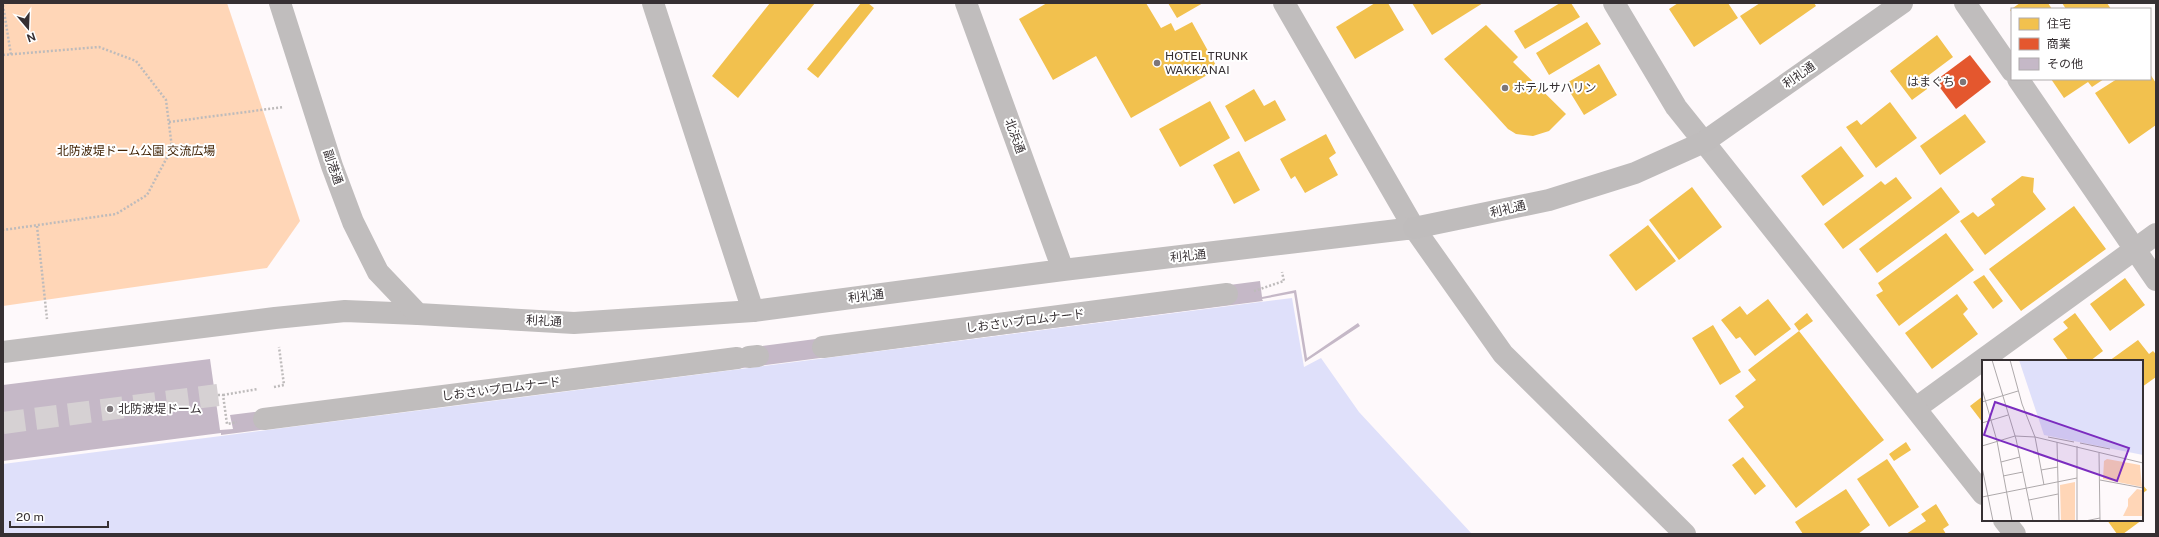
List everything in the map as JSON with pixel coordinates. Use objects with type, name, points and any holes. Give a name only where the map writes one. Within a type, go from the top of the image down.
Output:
[{"type":"main road","name":"利礼通","points":[[1414,228],[1549,200],[1635,173],[1704,142],[1902,3]]},
{"type":"street","name":"副港通","points":[[280,3],[332,166],[348,210],[378,272],[418,314]]},
{"type":"street","points":[[652,3],[753,310]]},
{"type":"street","name":"北浜通","points":[[966,3],[1063,270]]},
{"type":"street","points":[[1284,3],[1414,228],[1503,354],[1685,534]]},
{"type":"street","points":[[1614,3],[1676,107],[1982,493]]},
{"type":"street","points":[[1965,3],[2011,70]]},
{"type":"street","points":[[2019,80],[2156,280]]},
{"type":"street","name":"利礼通","points":[[3,352],[275,318],[345,311],[574,323],[753,310],[1063,270],[1414,228]]},
{"type":"street","points":[[1982,360],[2156,234]]},
{"type":"street","name":"しおさいプロムナード","points":[[823,347],[1227,294]]},
{"type":"street","name":"しおさいプロムナード","points":[[264,419],[748,357]]},
{"type":"street","points":[[1916,408],[1982,360]]},
{"type":"street","points":[[2005,521],[2015,534]]},
{"type":"path","points":[[3,5],[11,55]]},
{"type":"path","points":[[3,55],[99,47],[136,61],[166,100],[172,148],[147,195],[116,214],[3,230]]},
{"type":"path","points":[[169,122],[312,104]]},
{"type":"path","points":[[37,226],[50,346]]},
{"type":"path","points":[[269,388],[284,385],[275,318]]},
{"type":"path","points":[[218,395],[261,389]]},
{"type":"path","points":[[223,395],[227,424],[232,423]]},
{"type":"green space","name":"北防波堤ドーム公園 交流広場","points":[[3,3],[227,3],[300,221],[267,268],[3,306]]},
{"type":"water","points":[[1292,298],[1304,367],[1321,358],[1359,412],[1472,534],[3,534],[3,464]]},
{"type":"building: 住宅","points":[[770,3],[815,3],[738,98],[712,76]]},
{"type":"building: 住宅","points":[[861,3],[868,3],[874,8],[818,78],[807,69]]},
{"type":"building: 住宅","name":"HOTEL TRUNK WAKKANAI","points":[[1047,3],[1146,3],[1161,28],[1171,23],[1175,31],[1192,22],[1218,69],[1131,118],[1096,56],[1053,80],[1019,19]]},
{"type":"building: 住宅","points":[[1168,3],[1203,3],[1177,18]]},
{"type":"building: 住宅","points":[[1375,3],[1388,3],[1404,30],[1355,59],[1336,27]]},
{"type":"building: 住宅","points":[[1412,3],[1483,3],[1432,35]]},
{"type":"building: 住宅","points":[[1560,3],[1571,3],[1580,17],[1525,49],[1514,31]]},
{"type":"building: 住宅","points":[[1678,3],[1728,3],[1738,18],[1694,47],[1669,9]]},
{"type":"building: 住宅","points":[[1760,3],[1814,3],[1816,6],[1760,45],[1740,16]]},
{"type":"building: 住宅","points":[[2020,3],[2048,3],[2051,8],[2013,8]]},
{"type":"building: 住宅","points":[[2062,3],[2107,3],[2110,8],[2065,8]]},
{"type":"building: 住宅","points":[[1587,22],[1601,44],[1549,75],[1536,53]]},
{"type":"building: 住宅","name":"ホテルサハリン","points":[[1486,25],[1518,57],[1513,62],[1566,114],[1549,131],[1533,136],[1516,134],[1508,129],[1444,59]]},
{"type":"building: 住宅","points":[[1937,35],[1953,57],[1921,81],[1927,89],[1912,100],[1890,71]]},
{"type":"building: 住宅","points":[[1599,64],[1617,95],[1584,115],[1565,84]]},
{"type":"building: 住宅","points":[[2151,76],[2156,83],[2156,125],[2129,144],[2095,93],[2115,80],[2151,80]]},
{"type":"building: 住宅","points":[[2052,80],[2102,80],[2092,87],[2088,82],[2064,98]]},
{"type":"building: 住宅","points":[[1254,89],[1264,106],[1275,100],[1286,120],[1245,142],[1225,106]]},
{"type":"building: 住宅","points":[[1210,101],[1230,138],[1180,167],[1159,129]]},
{"type":"building: 住宅","points":[[1890,102],[1917,138],[1876,168],[1846,127],[1857,120],[1861,125]]},
{"type":"building: 住宅","points":[[1965,114],[1986,142],[1940,175],[1920,146]]},
{"type":"building: 住宅","points":[[1326,134],[1336,153],[1329,158],[1338,175],[1305,193],[1295,176],[1291,179],[1280,159]]},
{"type":"building: 住宅","points":[[1841,146],[1864,176],[1823,206],[1801,176]]},
{"type":"building: 住宅","points":[[1239,151],[1260,190],[1234,204],[1213,165]]},
{"type":"building: 住宅","points":[[2022,176],[2034,178],[2033,192],[2046,209],[1985,255],[1960,221],[1973,212],[1978,217],[1995,205],[1991,199]]},
{"type":"building: 住宅","points":[[1896,177],[1912,198],[1843,249],[1824,224],[1881,181],[1885,185]]},
{"type":"building: 住宅","points":[[1692,187],[1722,227],[1679,260],[1649,220]]},
{"type":"building: 住宅","points":[[1941,187],[1960,212],[1877,273],[1859,249]]},
{"type":"building: 住宅","points":[[2074,206],[2106,249],[2021,311],[1989,269]]},
{"type":"building: 住宅","points":[[1648,225],[1676,261],[1636,291],[1609,255]]},
{"type":"building: 住宅","points":[[1946,233],[1974,270],[1899,326],[1876,295],[1883,291],[1878,283]]},
{"type":"building: 住宅","points":[[1984,275],[2003,301],[1993,309],[1973,282]]},
{"type":"building: 住宅","points":[[2125,278],[2145,305],[2110,331],[2090,304]]},
{"type":"building: 住宅","points":[[1957,294],[1968,309],[1963,314],[1978,334],[1932,369],[1905,333]]},
{"type":"building: 住宅","points":[[1768,299],[1791,329],[1755,356],[1740,337],[1736,339],[1721,320],[1740,306],[1747,315]]},
{"type":"building: 住宅","points":[[1807,313],[1813,321],[1799,331],[1794,324]]},
{"type":"building: 住宅","points":[[2075,313],[2103,351],[2091,360],[2068,360],[2053,339],[2068,328],[2063,322]]},
{"type":"building: 住宅","points":[[1713,325],[1741,372],[1720,385],[1692,338]]},
{"type":"building: 住宅","points":[[1799,331],[1884,440],[1796,508],[1728,420],[1744,407],[1735,396],[1756,380],[1748,370]]},
{"type":"building: 住宅","points":[[2138,340],[2149,354],[2153,351],[2156,354],[2156,377],[2143,386],[2143,360],[2110,360]]},
{"type":"building: 住宅","points":[[1982,397],[1982,422],[1970,406]]},
{"type":"building: 住宅","points":[[1906,442],[1911,450],[1894,461],[1889,454]]},
{"type":"building: 住宅","points":[[1743,457],[1766,486],[1755,495],[1732,465]]},
{"type":"building: 住宅","points":[[1887,459],[1919,507],[1889,527],[1857,479]]},
{"type":"building: 住宅","points":[[2143,485],[2147,490],[2143,493]]},
{"type":"building: 住宅","points":[[1846,489],[1870,525],[1858,534],[1803,534],[1795,522]]},
{"type":"building: 住宅","points":[[1936,504],[1949,525],[1943,529],[1946,534],[1906,534],[1926,521],[1921,514]]},
{"type":"building: 住宅","points":[[2108,521],[2141,521],[2123,534],[2117,534]]},
{"type":"building: 商業","name":"はまぐち","points":[[1970,55],[1991,82],[1956,109],[1935,81]]},
{"type":"building: その他","points":[[1260,281],[1262,297],[1296,290],[1307,358],[1358,323],[1360,326],[1305,362],[1294,293],[1262,299],[1263,301],[221,435],[221,433],[3,461],[3,385],[210,359],[220,430],[233,429],[230,415]]},
{"type":"tunnel","points":[[3,423],[218,395]]},
{"type":"place","name":"HOTEL TRUNK WAKKANAI","points":[[1157,63]]},
{"type":"place","name":"はまぐち","points":[[1963,82]]},
{"type":"place","name":"ホテルサハリン","points":[[1505,88]]},
{"type":"place","name":"北防波堤ドーム","points":[[110,409]]}]
